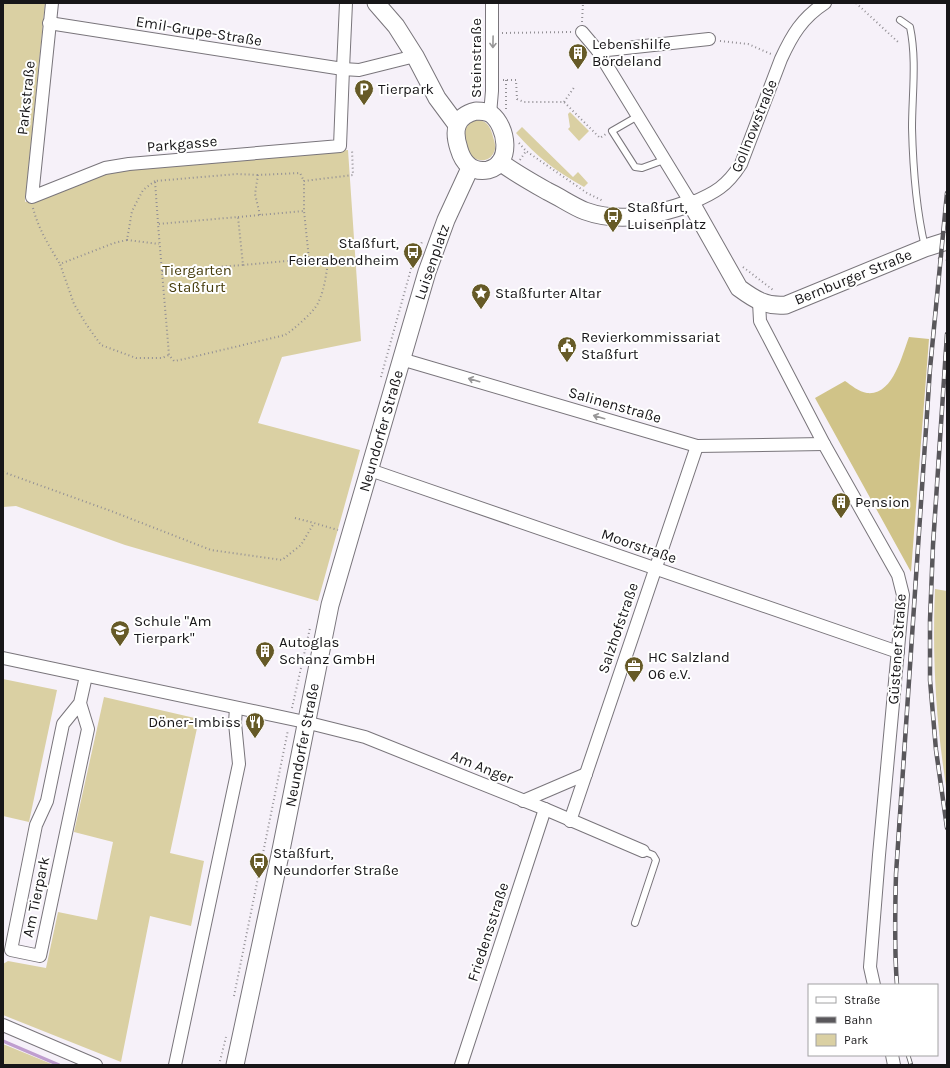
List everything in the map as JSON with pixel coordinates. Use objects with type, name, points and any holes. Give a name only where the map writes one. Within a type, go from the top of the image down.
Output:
[{"type":"main road","points":[[376,3],[396,26],[415,56],[437,98],[457,125]]},
{"type":"main road","points":[[482,111],[490,114],[498,122],[505,142],[507,166],[488,170],[470,168],[462,158],[458,146],[455,135],[457,125],[464,116],[470,112],[482,111]]},
{"type":"main road","name":"Gollnowstraße","points":[[507,166],[584,210],[601,215],[613,217],[638,217],[666,212],[691,203]]},
{"type":"main road","name":"Luisenplatz","points":[[401,359],[427,272],[446,220],[470,168]]},
{"type":"main road","points":[[691,203],[739,288],[759,302]]},
{"type":"main road","name":"Bernburger Straße","points":[[759,302],[768,305],[786,305],[925,248],[947,241]]},
{"type":"main road","name":"Neundorfer Straße","points":[[235,1065],[281,850],[298,721],[401,359]]},
{"type":"street","name":"Parkstraße","points":[[32,197],[52,3]]},
{"type":"street","points":[[346,3],[343,69],[346,146]]},
{"type":"street","name":"Steinstraße","points":[[490,114],[492,108],[492,3]]},
{"type":"street","name":"Gollnowstraße","points":[[691,203],[720,189],[732,178],[741,164],[788,42],[799,25],[815,9],[825,3]]},
{"type":"street","name":"Emil-Grupe-Straße","points":[[49,24],[343,69]]},
{"type":"street","points":[[582,32],[598,51],[691,203]]},
{"type":"street","points":[[598,51],[709,39]]},
{"type":"street","points":[[343,69],[359,70],[415,56]]},
{"type":"street","name":"Parkgasse","points":[[32,197],[105,168],[129,164],[346,146]]},
{"type":"street","name":"Güstener Straße","points":[[759,302],[760,322],[824,444],[898,575],[904,595],[877,870],[870,967],[874,984]]},
{"type":"street","name":"Salinenstraße","points":[[401,359],[697,446],[824,444]]},
{"type":"street","name":"Salzhofstraße","points":[[570,821],[697,446]]},
{"type":"street","name":"Moorstraße","points":[[370,470],[898,652]]},
{"type":"street","points":[[3,658],[298,721]]},
{"type":"street","name":"Am Tierpark","points":[[80,703],[88,729],[40,956],[11,950],[36,825],[46,801],[63,724],[80,703],[86,676]]},
{"type":"street","points":[[176,1065],[239,764],[236,708]]},
{"type":"street","name":"Am Anger","points":[[298,721],[365,737],[545,809],[643,851]]},
{"type":"street","points":[[523,801],[586,774]]},
{"type":"street","name":"Friedensstraße","points":[[461,1065],[545,809]]},
{"type":"street","points":[[3,1025],[96,1065]]},
{"type":"lane","points":[[900,20],[910,27],[914,44],[912,129],[917,204],[925,248]]},
{"type":"lane","points":[[638,116],[612,131],[635,167],[642,168],[664,160]]},
{"type":"lane","points":[[635,923],[656,860],[653,855],[643,851]]},
{"type":"path","points":[[493,33],[582,32],[583,3]]},
{"type":"path","points":[[856,3],[898,42]]},
{"type":"path","points":[[709,39],[748,44],[768,53]]},
{"type":"path","points":[[492,80],[516,80],[517,99],[524,102],[564,102],[600,138],[612,131]]},
{"type":"path","points":[[564,102],[575,86]]},
{"type":"path","points":[[304,181],[353,175],[346,146]]},
{"type":"path","points":[[507,166],[526,151],[587,193],[608,204]]},
{"type":"path","points":[[127,240],[132,211],[143,190],[155,181],[237,174],[258,175],[300,173],[304,181],[304,211],[309,259]]},
{"type":"path","points":[[258,175],[255,194],[260,215]]},
{"type":"path","points":[[155,181],[158,224],[169,354],[174,360],[180,360],[284,335],[293,330],[318,305],[325,284],[329,257],[162,271]]},
{"type":"path","points":[[32,197],[35,216],[47,243],[60,264],[74,304],[101,345],[136,358],[162,358],[169,354]]},
{"type":"path","points":[[158,224],[304,211]]},
{"type":"path","points":[[238,217],[243,265]]},
{"type":"path","points":[[380,381],[414,258],[424,238]]},
{"type":"path","points":[[60,264],[114,243],[127,240],[160,244]]},
{"type":"path","points":[[740,264],[777,293]]},
{"type":"path","points":[[3,472],[111,511],[211,550],[282,560],[301,545],[314,523]]},
{"type":"path","points":[[295,518],[338,530],[336,537]]},
{"type":"path","points":[[234,998],[298,721],[312,622]]},
{"type":"path","points":[[219,1065],[226,1036]]},
{"type":"green space","name":"Tiergarten Staßfurt","points":[[3,3],[45,3],[25,202],[111,171],[348,150],[361,341],[282,357],[258,423],[360,450],[318,601],[125,545],[16,506],[3,507]]},
{"type":"green space","points":[[570,112],[589,131],[579,141],[568,129],[570,127],[568,114]]},
{"type":"green space","points":[[474,120],[483,121],[486,123],[493,136],[495,150],[492,156],[485,160],[478,160],[468,152],[465,139],[465,130]]},
{"type":"green space","points":[[522,127],[573,177],[578,172],[588,183],[584,187],[556,170],[540,157],[516,133]]},
{"type":"green space","points":[[935,589],[947,591],[947,792],[940,742],[936,691],[934,640]]},
{"type":"green space","points":[[3,679],[57,690],[29,822],[3,816]]},
{"type":"green space","points":[[104,697],[199,719],[170,853],[204,861],[191,926],[150,916],[121,1062],[3,1015],[3,964],[8,961],[46,968],[58,912],[97,920],[113,842],[74,832]]},
{"type":"green space","points":[[3,1044],[54,1065],[3,1065]]},
{"type":"shaded area","points":[[909,337],[929,339],[911,572],[815,398],[845,381],[858,390],[867,393],[876,392],[884,388],[895,373]]},
{"type":"waterway","points":[[3,1041],[59,1065]]},
{"type":"railway","points":[[897,984],[895,943],[896,874],[930,369],[947,193]]},
{"type":"railway","points":[[947,334],[933,545],[930,620],[930,680],[936,750],[947,828]]},
{"type":"railway","points":[[908,1056],[911,1065]]},
{"type":"place","name":"Lebenshilfe Bördeland","points":[[578,70]]},
{"type":"place","name":"Tierpark","points":[[364,106]]},
{"type":"place","name":"Staßfurt, Luisenplatz","points":[[613,233]]},
{"type":"place","name":"Staßfurt, Feierabendheim","points":[[413,269]]},
{"type":"place","name":"Staßfurter Altar","points":[[481,310]]},
{"type":"place","name":"Revierkommissariat Staßfurt","points":[[567,363]]},
{"type":"place","name":"Pension","points":[[841,519]]},
{"type":"place","name":"Schule \"Am Tierpark\"","points":[[120,647]]},
{"type":"place","name":"Autoglas Schanz GmbH","points":[[265,668]]},
{"type":"place","name":"HC Salzland 06 e.V.","points":[[634,683]]},
{"type":"place","name":"Döner-Imbiss","points":[[255,739]]},
{"type":"place","name":"Staßfurt, Neundorfer Straße","points":[[259,879]]}]
